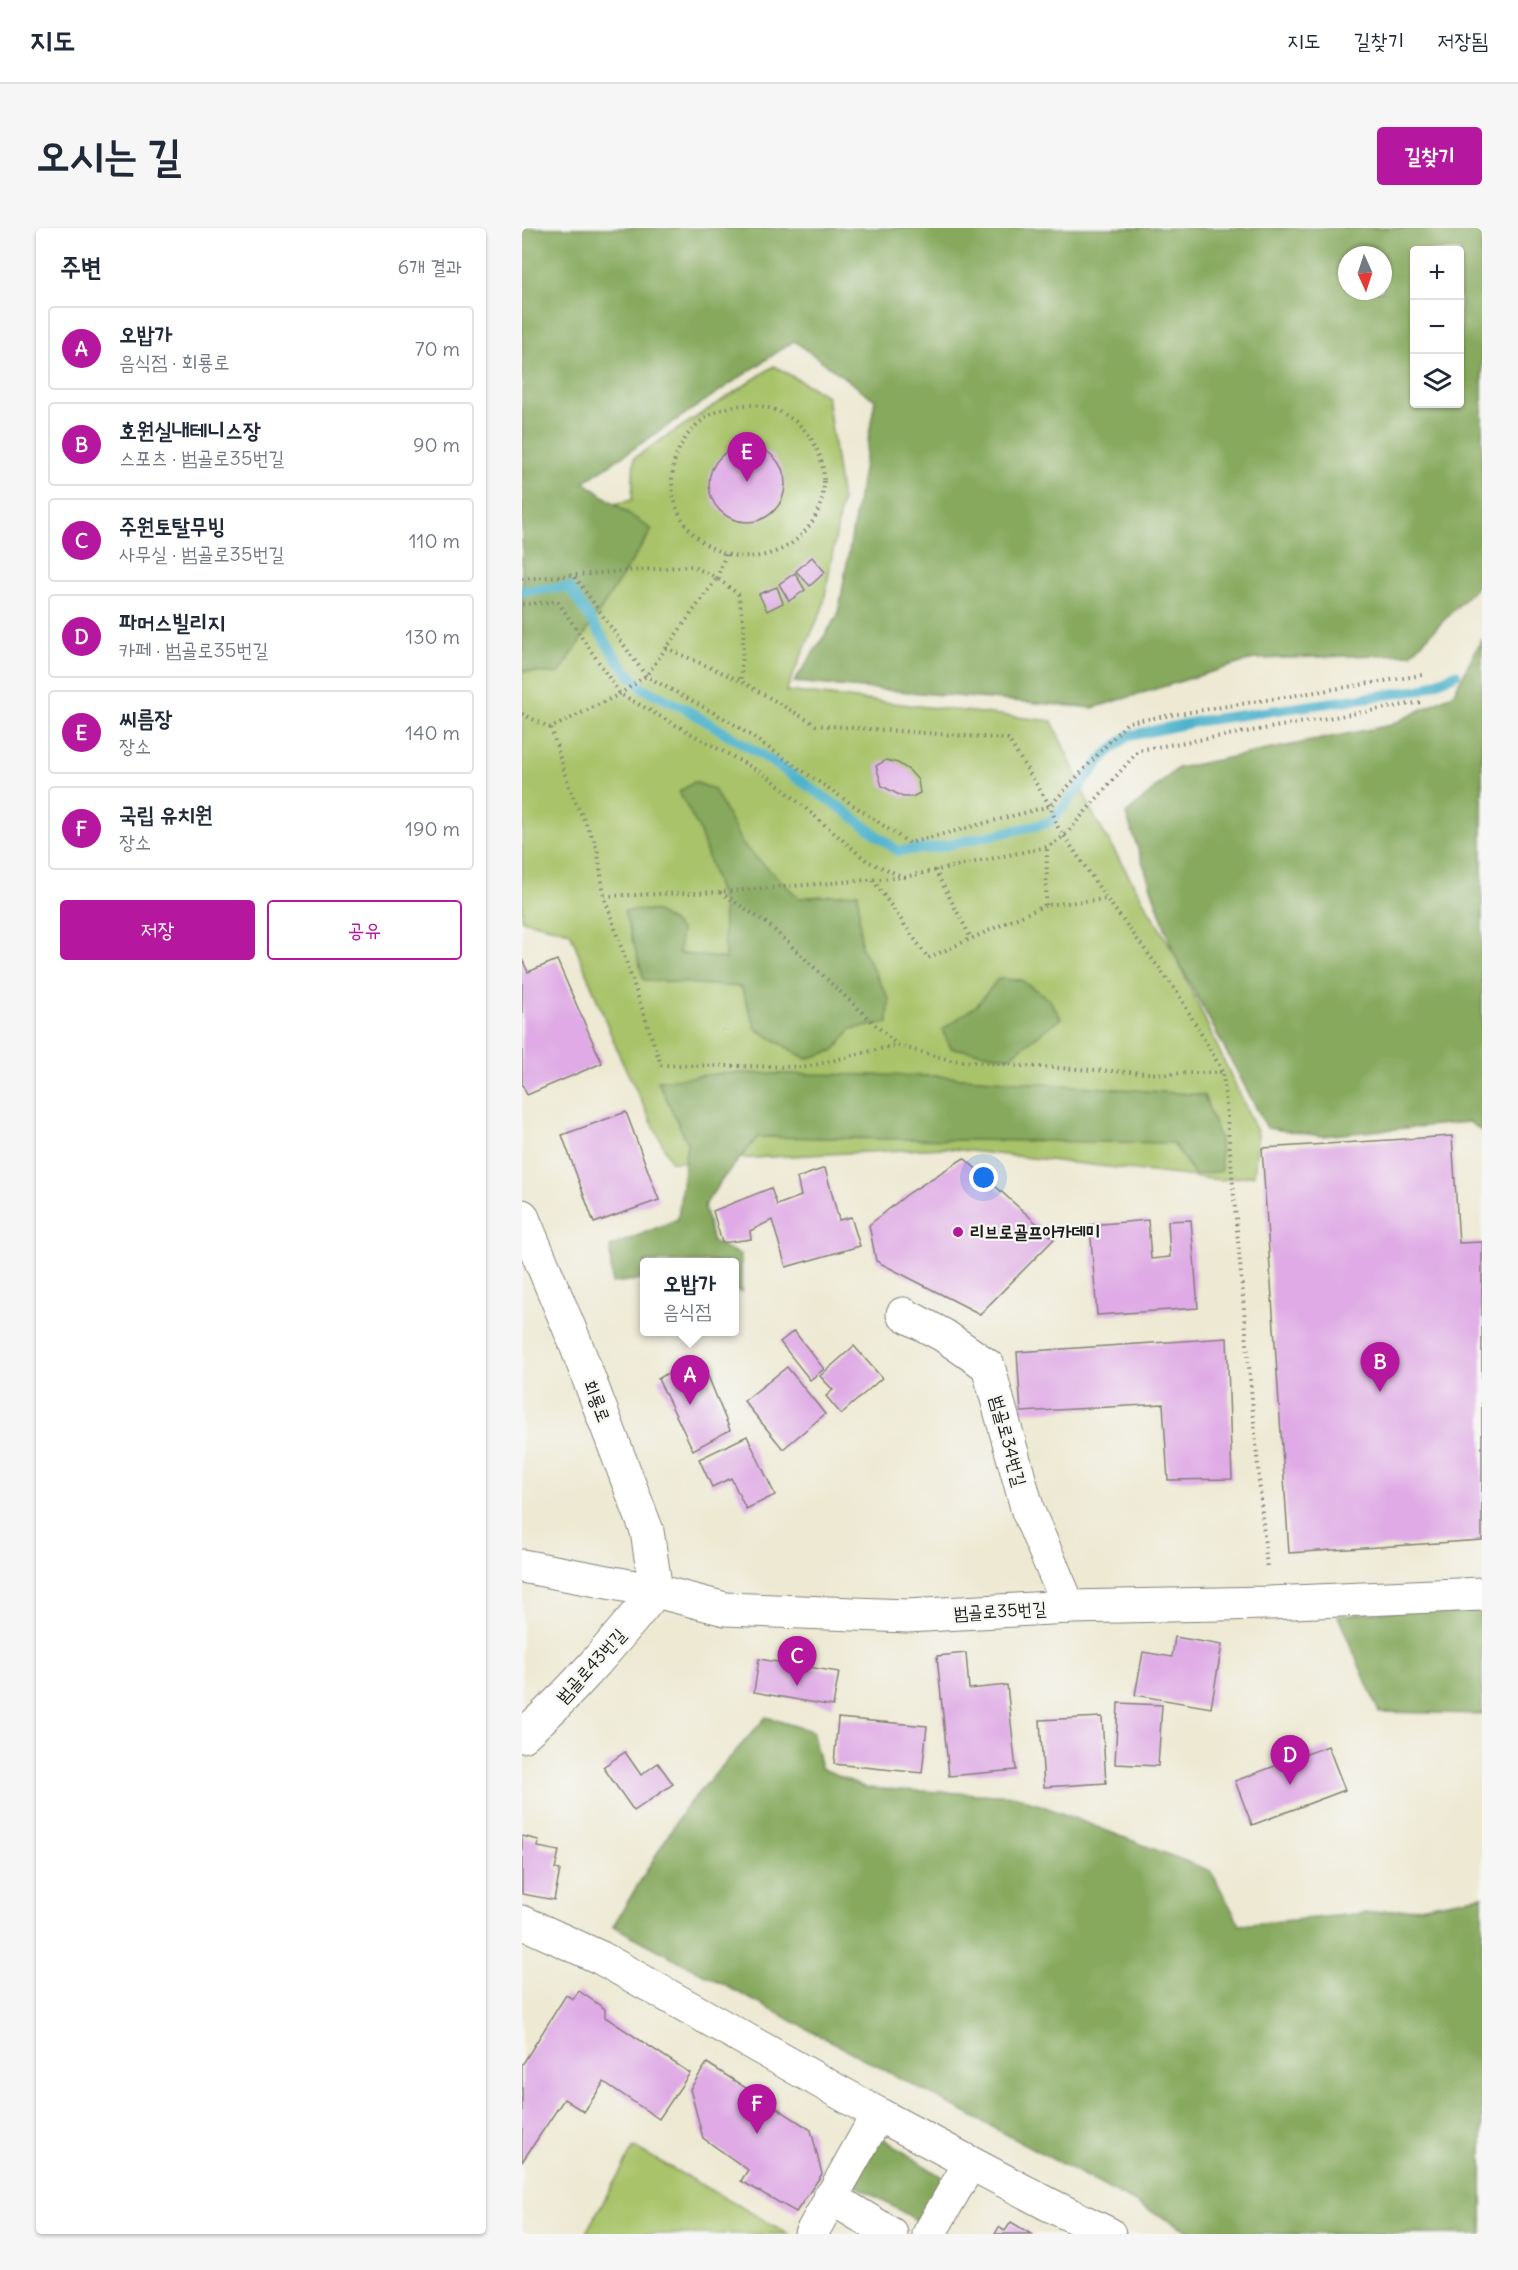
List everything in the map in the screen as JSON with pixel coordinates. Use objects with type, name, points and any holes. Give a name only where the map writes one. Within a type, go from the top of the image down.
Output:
[{"type":"street","name":"회룡로","points":[[522,1216],[573,1337],[647,1531],[656,1591]]},
{"type":"street","name":"범골로34번길","points":[[903,1314],[943,1335],[988,1366],[1028,1511],[1069,1607]]},
{"type":"street","name":"범골로35번길","points":[[522,1566],[656,1591],[725,1609],[907,1616],[1069,1607],[1269,1603],[1482,1594]]},
{"type":"street","name":"범골로43번길","points":[[522,1736],[551,1711],[656,1591]]},
{"type":"street","points":[[522,1922],[601,1958],[878,2114],[1109,2234]]},
{"type":"street","points":[[811,2234],[878,2114]]},
{"type":"street","points":[[929,2234],[970,2163]]},
{"type":"street","points":[[830,2197],[891,2234]]},
{"type":"path","points":[[734,406],[759,406],[784,414],[804,429],[818,451],[824,476],[822,501],[812,525],[793,543],[770,554],[745,558],[726,554],[709,547],[693,536],[682,521],[674,503],[671,485],[673,466],[679,448],[689,432],[709,415],[734,406]]},
{"type":"path","points":[[551,728],[621,694],[646,676],[717,578],[726,554]]},
{"type":"path","points":[[522,579],[575,577],[692,566],[717,578],[738,594],[744,625],[741,681]]},
{"type":"path","points":[[575,577],[646,676],[729,721],[909,843],[1051,808],[1128,722],[1422,675]]},
{"type":"path","points":[[522,604],[558,602],[621,694],[769,777],[867,861],[904,877]]},
{"type":"path","points":[[666,648],[741,681],[816,725],[1008,739],[1051,808],[1064,836],[1107,899],[1177,992],[1223,1072],[1269,1603]]},
{"type":"path","points":[[604,896],[720,892],[904,877],[1047,847],[1064,836],[1139,750],[1422,702]]},
{"type":"path","points":[[522,714],[551,728],[570,790],[597,847],[604,896],[661,1065],[806,1067],[896,1045]]},
{"type":"path","points":[[1046,905],[1047,847]]},
{"type":"path","points":[[935,870],[971,938]]},
{"type":"path","points":[[873,880],[928,958],[1046,905],[1107,899]]},
{"type":"path","points":[[720,892],[768,924],[896,1045],[950,1060],[1164,1074],[1223,1072]]},
{"type":"green space","points":[[522,228],[1482,228],[1482,581],[1411,654],[1254,659],[1093,708],[794,682],[838,615],[875,400],[794,341],[584,482],[652,530],[559,674],[522,671]]},
{"type":"green space","points":[[774,366],[827,396],[842,501],[823,607],[786,691],[1052,721],[1095,818],[1173,951],[1258,1134],[1254,1175],[1221,1180],[945,1148],[671,1162],[620,1057],[570,932],[522,920],[522,524],[632,500],[634,458]]},
{"type":"green space","points":[[1482,639],[1482,1131],[1469,1122],[1321,1136],[1267,1128],[1173,951],[1126,814],[1178,768],[1391,725],[1453,694]]},
{"type":"green space","points":[[694,782],[714,789],[743,845],[799,898],[858,893],[861,947],[889,999],[888,1023],[851,1029],[835,1050],[806,1059],[756,1029],[741,987],[644,980],[624,911],[649,910],[668,919],[681,931],[679,953],[725,959],[723,904],[699,829],[679,792]]},
{"type":"green space","points":[[998,979],[1021,980],[1049,999],[1061,1018],[1009,1057],[951,1048],[942,1030],[977,1005]]},
{"type":"green space","points":[[723,1073],[936,1076],[1204,1095],[1220,1140],[1221,1171],[1195,1175],[1173,1143],[758,1137],[724,1177],[704,1206],[713,1242],[741,1255],[741,1292],[739,1291],[739,1258],[640,1258],[640,1280],[612,1283],[610,1247],[678,1219],[687,1142],[658,1081]]},
{"type":"green space","points":[[1482,1603],[1482,1714],[1379,1712],[1338,1616]]},
{"type":"green space","points":[[766,1717],[812,1731],[821,1768],[866,1788],[1017,1796],[1211,1871],[1240,1925],[1408,1909],[1482,1896],[1482,2234],[1194,2234],[613,1926],[684,1809]]},
{"type":"green space","points":[[876,2134],[942,2177],[925,2225],[848,2181]]},
{"type":"green space","points":[[634,2147],[789,2234],[585,2234]]},
{"type":"building","points":[[747,446],[761,449],[774,457],[782,470],[785,484],[782,498],[774,511],[761,519],[747,522],[733,519],[720,511],[712,498],[709,484],[712,470],[720,457],[733,449]]},
{"type":"building","points":[[812,557],[825,572],[810,586],[796,571]]},
{"type":"building","points":[[795,573],[805,590],[789,601],[779,584]]},
{"type":"building","points":[[777,587],[783,603],[767,611],[759,594]]},
{"type":"building","points":[[886,760],[898,763],[909,770],[918,780],[920,793],[912,797],[903,797],[882,786],[876,766]]},
{"type":"building","points":[[522,959],[528,972],[557,960],[602,1063],[527,1095],[522,1084]]},
{"type":"building","points":[[626,1112],[659,1200],[594,1223],[562,1135]]},
{"type":"building","points":[[1452,1136],[1459,1243],[1482,1242],[1482,1540],[1289,1553],[1262,1148]]},
{"type":"building","name":"리브로골프아카데미","points":[[964,1158],[1054,1239],[980,1314],[876,1261],[869,1225],[909,1193]]},
{"type":"building","points":[[825,1168],[839,1220],[851,1217],[860,1246],[786,1267],[772,1220],[750,1231],[751,1239],[722,1243],[713,1211],[771,1188],[777,1205],[801,1196],[797,1178]]},
{"type":"building","points":[[1148,1220],[1151,1259],[1170,1257],[1168,1221],[1191,1220],[1198,1308],[1097,1315],[1090,1225]]},
{"type":"building","points":[[794,1331],[824,1369],[810,1380],[780,1342]]},
{"type":"building","points":[[1227,1338],[1232,1479],[1168,1480],[1163,1404],[1021,1412],[1017,1352]]},
{"type":"building","points":[[854,1346],[882,1378],[841,1414],[826,1396],[833,1390],[820,1376]]},
{"type":"building","points":[[682,1364],[708,1376],[730,1430],[693,1450],[658,1379]]},
{"type":"building","points":[[787,1367],[825,1414],[783,1449],[744,1401]]},
{"type":"building","points":[[747,1436],[775,1495],[746,1509],[731,1478],[712,1487],[699,1459]]},
{"type":"building","points":[[1175,1637],[1222,1645],[1211,1708],[1135,1695],[1143,1652],[1172,1657]]},
{"type":"building","points":[[966,1653],[969,1689],[1007,1685],[1016,1770],[949,1776],[937,1656]]},
{"type":"building","points":[[759,1659],[839,1672],[833,1706],[754,1692]]},
{"type":"building","points":[[1118,1703],[1162,1705],[1158,1766],[1115,1764]]},
{"type":"building","points":[[1102,1717],[1106,1783],[1044,1787],[1040,1720]]},
{"type":"building","points":[[838,1718],[927,1726],[922,1773],[834,1764]]},
{"type":"building","points":[[1328,1746],[1345,1790],[1252,1825],[1235,1781]]},
{"type":"building","points":[[625,1752],[641,1775],[658,1763],[673,1784],[634,1811],[603,1767]]},
{"type":"building","points":[[522,1836],[539,1840],[538,1847],[559,1851],[555,1869],[560,1870],[554,1900],[522,1894]]},
{"type":"building","points":[[579,1991],[605,2009],[605,2017],[690,2073],[659,2119],[604,2082],[584,2112],[564,2099],[522,2162],[522,2065],[566,1995],[573,1999]]},
{"type":"building","points":[[707,2063],[811,2130],[822,2174],[796,2212],[741,2181],[748,2170],[703,2138],[690,2089]]},
{"type":"building","points":[[1011,2222],[1031,2234],[995,2234],[999,2227],[1005,2231]]},
{"type":"waterway","points":[[522,591],[569,587],[619,662],[642,688],[684,708],[765,757],[845,811],[898,851],[934,848],[1048,823],[1106,754],[1128,736],[1200,721],[1420,690],[1456,674]]},
{"type":"place","name":"씨름장","points":[[747,482]]},
{"type":"place","name":"리브로골프아카데미","points":[[958,1232]]},
{"type":"place","name":"호원실내테니스장","points":[[1380,1392]]},
{"type":"place","name":"오밥가","points":[[690,1405]]},
{"type":"place","name":"주원토탈무빙","points":[[797,1686]]},
{"type":"place","name":"파머스빌리지","points":[[1290,1785]]},
{"type":"place","name":"국립 유치원","points":[[757,2134]]}]
